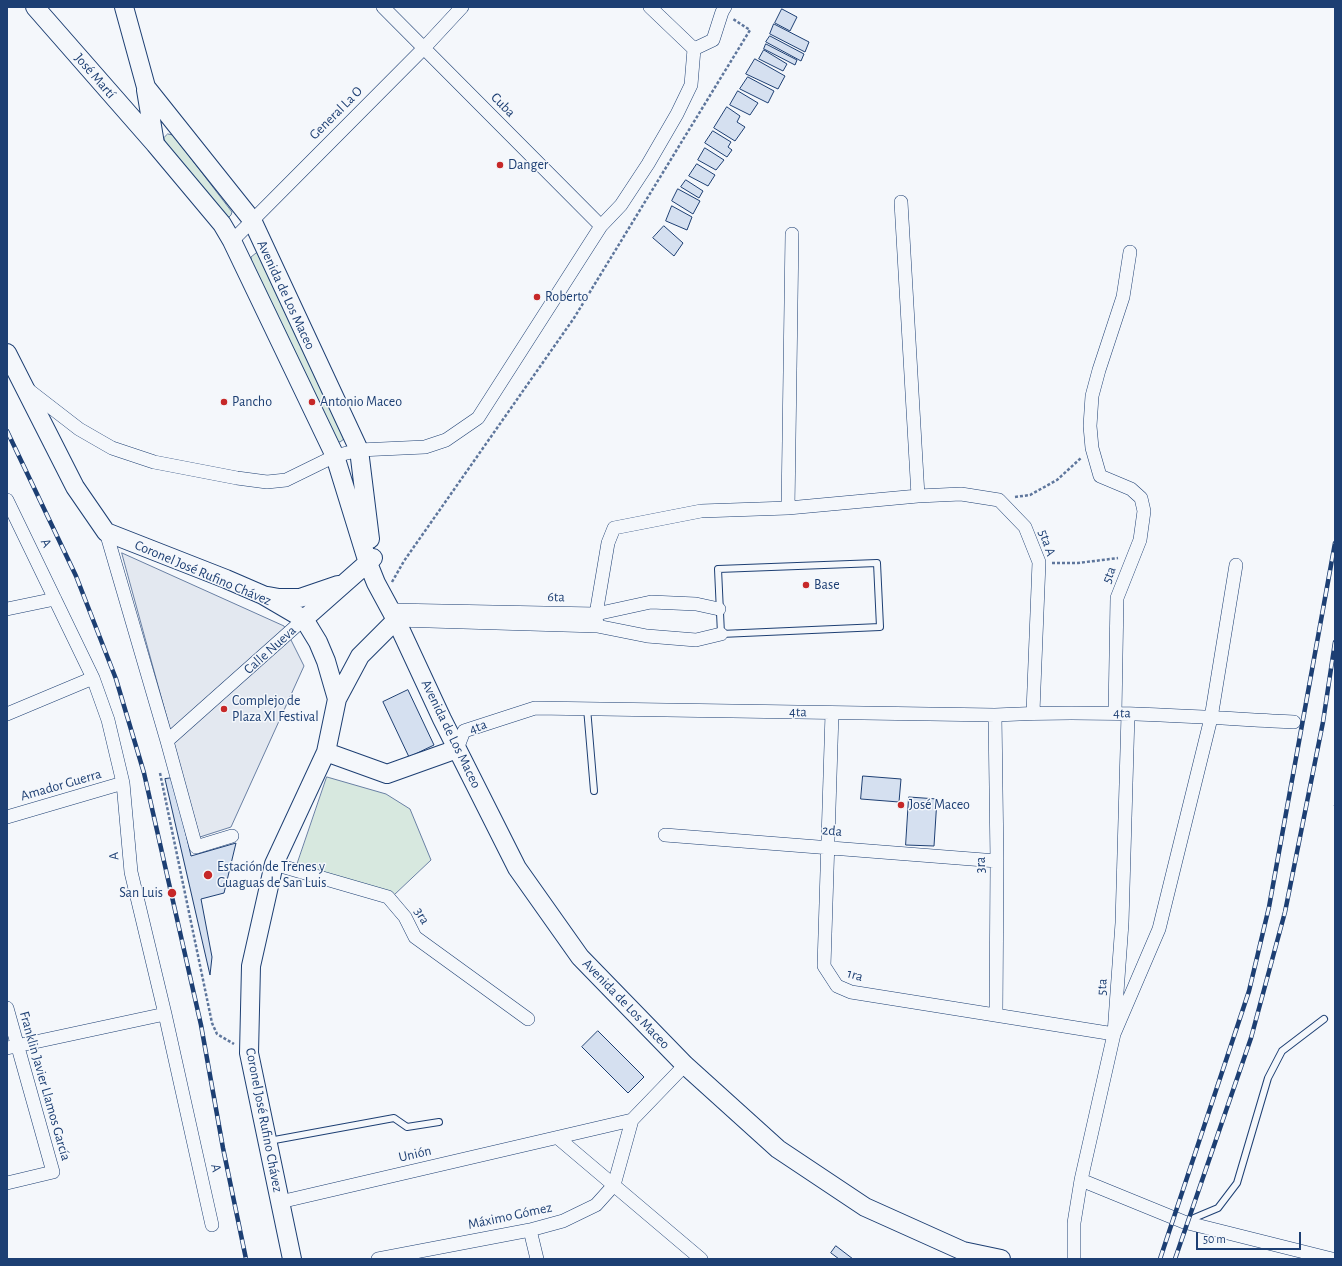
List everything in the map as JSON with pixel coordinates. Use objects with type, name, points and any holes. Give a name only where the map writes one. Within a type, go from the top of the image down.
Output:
[{"type":"street","name":"José Martí","points":[[35,7],[155,144]]},
{"type":"street","name":"Avenida de Los Maceo","points":[[124,7],[146,87],[252,220],[359,450],[371,560],[376,583],[517,868],[580,957],[685,1065],[778,1149],[865,1207],[963,1251],[1001,1259]]},
{"type":"street","name":"Cuba","points":[[383,7],[601,226]]},
{"type":"street","name":"General La O","points":[[232,241],[424,48],[462,7]]},
{"type":"street","points":[[650,7],[694,49]]},
{"type":"street","points":[[694,49],[713,40],[723,10]]},
{"type":"street","points":[[23,385],[79,429],[112,448],[154,462],[267,482],[286,480],[335,456],[359,450],[425,447],[446,440],[478,418],[601,226],[621,205],[648,164],[677,114],[691,86],[694,49]]},
{"type":"street","points":[[146,87],[155,144]]},
{"type":"street","name":"Avenida de Los Maceo","points":[[155,144],[222,224],[232,241],[335,456],[371,560]]},
{"type":"street","points":[[901,202],[918,496]]},
{"type":"street","points":[[788,508],[792,234]]},
{"type":"street","points":[[1092,448],[1090,426],[1092,396],[1123,297],[1130,252]]},
{"type":"street","name":"Coronel José Rufino Chávez","points":[[7,354],[75,487],[106,532],[167,741],[196,847],[232,836]]},
{"type":"street","name":"5ta","points":[[1074,1259],[1074,1223],[1081,1180],[1114,1034],[1122,923],[1122,713],[1117,598],[1140,540],[1144,510],[1141,498],[1131,489],[1100,476],[1092,448]]},
{"type":"street","points":[[596,620],[608,542],[614,528],[701,511],[788,508],[918,496],[961,494],[999,500]]},
{"type":"street","name":"A","points":[[7,500],[93,678],[108,720],[123,783],[131,872],[165,1014],[212,1225]]},
{"type":"street","name":"5ta A","points":[[999,500],[1025,527],[1039,562],[1033,712]]},
{"type":"street","name":"Coronel José Rufino Chávez","points":[[106,532],[263,595],[304,619],[321,648],[337,699],[326,752],[274,864],[251,966],[249,1053],[292,1259]]},
{"type":"street","name":"Calle Nueva","points":[[167,741],[371,560]]},
{"type":"street","points":[[1114,1034],[1159,929],[1211,718],[1236,565]]},
{"type":"street","points":[[263,595],[279,598],[300,598],[346,583]]},
{"type":"street","points":[[7,609],[55,599]]},
{"type":"street","name":"6ta","points":[[596,620],[651,602],[696,604],[719,609]]},
{"type":"street","points":[[337,699],[360,656],[390,609]]},
{"type":"street","name":"6ta","points":[[390,609],[596,620],[647,636],[696,640],[721,634]]},
{"type":"street","points":[[7,714],[93,678]]},
{"type":"street","name":"4ta","points":[[326,752],[387,774],[457,749],[464,731],[535,708],[832,713],[1122,713],[1294,722]]},
{"type":"street","name":"1ra","points":[[832,713],[824,966],[837,986],[851,992],[1114,1034]]},
{"type":"street","name":"3ra","points":[[995,714],[997,861],[996,1015]]},
{"type":"street","name":"Amador Guerra","points":[[7,817],[123,783]]},
{"type":"street","name":"2da","points":[[665,835],[997,861]]},
{"type":"street","name":"3ra","points":[[274,864],[388,897],[405,917],[415,937],[528,1019]]},
{"type":"street","name":"Franklin Javier Llamos García","points":[[7,1008],[12,1046],[53,1172],[7,1183]]},
{"type":"street","points":[[12,1046],[165,1014]]},
{"type":"street","name":"Máximo Gómez","points":[[378,1259],[530,1230],[563,1221],[596,1205],[614,1184],[632,1120],[685,1065]]},
{"type":"street","name":"Unión","points":[[280,1202],[632,1120]]},
{"type":"street","points":[[558,1138],[702,1259]]},
{"type":"street","points":[[1081,1180],[1184,1222],[1332,1259]]},
{"type":"street","points":[[530,1230],[537,1259]]},
{"type":"lane","points":[[877,563],[880,627],[721,634],[718,570],[877,563]]},
{"type":"lane","points":[[587,708],[594,791]]},
{"type":"lane","points":[[1184,1222],[1218,1208],[1237,1183],[1268,1078],[1282,1051],[1324,1019]]},
{"type":"lane","points":[[267,1142],[394,1118],[406,1127],[439,1122]]},
{"type":"path","points":[[390,609],[404,561],[574,318],[750,30],[723,10]]},
{"type":"path","points":[[999,500],[1030,495],[1057,480],[1092,448]]},
{"type":"path","points":[[1039,562],[1078,563],[1133,557]]},
{"type":"path","points":[[160,773],[212,1023],[217,1034],[249,1053]]},
{"type":"shaded area","points":[[168,134],[173,135],[232,212],[228,218],[166,147],[164,138]]},
{"type":"shaded area","points":[[260,252],[344,439],[340,442],[335,441],[252,264],[251,257]]},
{"type":"shaded area","name":"Complejo de Plaza XI Festival","points":[[122,553],[284,626],[304,666],[231,827],[200,837]]},
{"type":"shaded area","points":[[327,777],[386,794],[410,809],[431,860],[394,895],[297,865]]},
{"type":"building","points":[[782,9],[797,17],[790,31],[775,23]]},
{"type":"building","points":[[774,24],[809,42],[805,52],[770,34]]},
{"type":"building","points":[[770,36],[804,54],[801,61],[766,42]]},
{"type":"building","points":[[766,44],[797,60],[795,65],[764,49]]},
{"type":"building","points":[[764,50],[787,64],[783,71],[759,59]]},
{"type":"building","points":[[755,59],[785,76],[778,89],[746,74]]},
{"type":"building","points":[[748,77],[774,91],[768,103],[740,89]]},
{"type":"building","points":[[738,91],[758,103],[750,115],[730,105]]},
{"type":"building","points":[[727,107],[740,116],[737,122],[745,127],[735,141],[714,128]]},
{"type":"building","points":[[713,131],[731,142],[728,147],[732,150],[727,157],[705,143]]},
{"type":"building","points":[[705,148],[724,160],[716,170],[698,160]]},
{"type":"building","points":[[697,164],[715,175],[708,186],[689,176]]},
{"type":"building","points":[[686,180],[703,191],[699,198],[681,187]]},
{"type":"building","points":[[678,189],[700,201],[693,214],[672,201]]},
{"type":"building","points":[[672,206],[692,217],[687,230],[666,221]]},
{"type":"building","points":[[664,226],[683,243],[674,256],[653,238]]},
{"type":"building","points":[[408,690],[434,745],[409,757],[383,702]]},
{"type":"building","points":[[863,776],[901,779],[899,802],[861,799]]},
{"type":"building","name":"Estación de Trenes y Guaguas de San Luis","points":[[173,778],[191,856],[236,843],[224,893],[201,899],[212,957],[210,975],[165,779]]},
{"type":"building","points":[[909,797],[937,799],[934,846],[906,845]]},
{"type":"building","points":[[598,1031],[644,1077],[628,1093],[582,1047]]},
{"type":"building","points":[[836,1246],[853,1259],[839,1259],[831,1253]]},
{"type":"railway","points":[[7,431],[76,576],[116,679],[144,773],[201,1025],[223,1148],[246,1259]]},
{"type":"railway","points":[[1160,1259],[1249,991],[1269,907],[1335,543]]},
{"type":"railway","points":[[1175,1259],[1251,1038],[1285,912],[1323,722],[1335,642]]},
{"type":"place","name":"Danger","points":[[500,165]]},
{"type":"place","name":"Roberto","points":[[537,297]]},
{"type":"place","name":"Pancho","points":[[224,402]]},
{"type":"place","name":"Antonio Maceo","points":[[312,402]]},
{"type":"place","name":"Base","points":[[806,585]]},
{"type":"place","name":"Complejo de Plaza XI Festival","points":[[224,709]]},
{"type":"place","name":"José Maceo","points":[[901,805]]},
{"type":"place","name":"Estación de Trenes y Guaguas de San Luis","points":[[208,875]]},
{"type":"place","name":"San Luis","points":[[172,893]]}]
